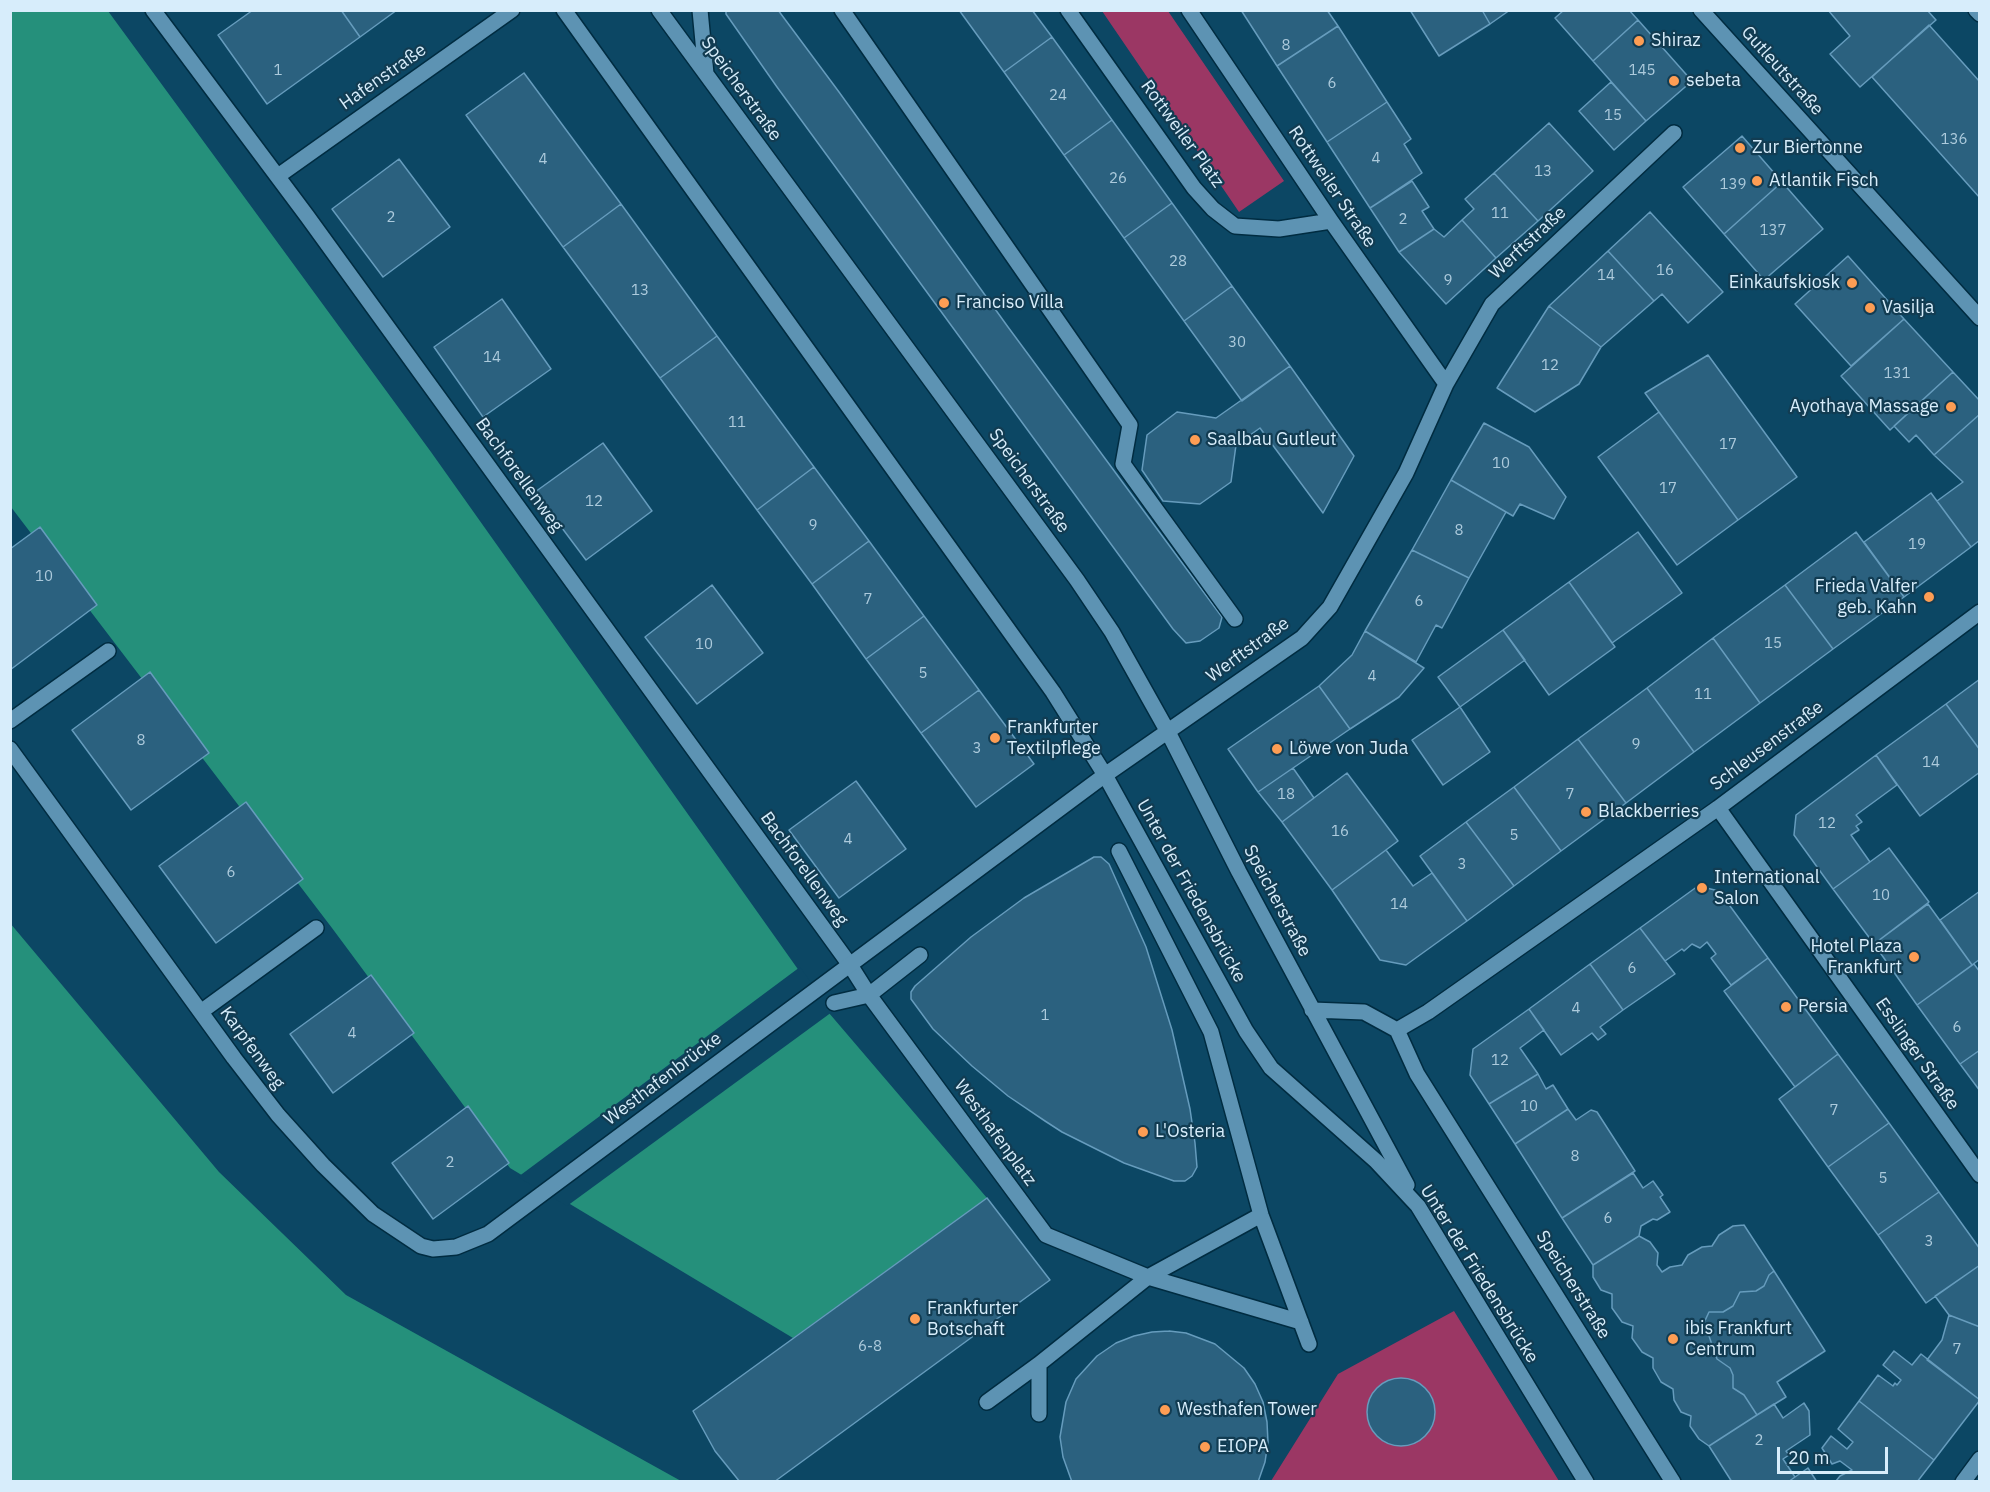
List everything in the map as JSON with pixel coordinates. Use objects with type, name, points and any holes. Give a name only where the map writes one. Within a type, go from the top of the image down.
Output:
[{"type":"street","name":"Bachforellenweg","points":[[153,10],[278,176],[850,965]]},
{"type":"street","name":"Hafenstraße","points":[[278,176],[512,10]]},
{"type":"street","points":[[564,10],[1053,692],[1105,775]]},
{"type":"street","name":"Speicherstraße","points":[[659,10],[1077,580],[1112,632],[1168,732],[1239,872],[1418,1206]]},
{"type":"street","points":[[700,10],[706,74]]},
{"type":"street","points":[[842,10],[1130,425],[1123,464],[1235,619]]},
{"type":"street","name":"Rottweiler Platz","points":[[1068,10],[1194,188],[1213,209],[1234,226],[1279,229],[1331,221]]},
{"type":"street","name":"Rottweiler Straße","points":[[1189,10],[1331,221],[1446,384]]},
{"type":"street","name":"Gutleutstraße","points":[[1701,10],[1980,318]]},
{"type":"street","points":[[1976,10],[1980,14]]},
{"type":"street","name":"Werftstraße","points":[[822,985],[1105,775],[1302,638],[1330,606],[1406,473],[1446,384],[1492,304],[1674,134]]},
{"type":"street","name":"Schleusenstraße","points":[[1397,1030],[1428,1012],[1718,808],[1980,612]]},
{"type":"street","points":[[10,721],[108,651]]},
{"type":"street","name":"Karpfenweg","points":[[10,749],[278,1114],[323,1166],[373,1214],[421,1246],[433,1249],[456,1247],[488,1234],[528,1204]]},
{"type":"street","name":"Unter der Friedensbrücke","points":[[1105,775],[1246,1031],[1271,1068],[1376,1161],[1418,1206],[1586,1482]]},
{"type":"street","name":"Esslinger Straße","points":[[1718,808],[1980,1175]]},
{"type":"street","points":[[1119,851],[1211,1032],[1261,1215],[1309,1344]]},
{"type":"street","points":[[202,1011],[316,928]]},
{"type":"street","points":[[834,1003],[869,995],[920,955]]},
{"type":"street","name":"Westhafenplatz","points":[[850,965],[869,995],[1047,1235],[1148,1277],[1301,1322]]},
{"type":"street","name":"Westhafenbrücke","points":[[528,1204],[822,985]]},
{"type":"street","points":[[1312,1010],[1364,1012],[1397,1030]]},
{"type":"street","name":"Speicherstraße","points":[[1397,1030],[1417,1074],[1673,1482]]},
{"type":"street","points":[[987,1402],[1039,1364],[1148,1277],[1261,1215]]},
{"type":"street","points":[[1039,1364],[1039,1414]]},
{"type":"street","points":[[1963,1482],[1980,1459]]},
{"type":"shaded area","points":[[11,11],[108,11],[431,452],[829,1013],[987,1198],[793,1338],[510,1168],[332,928],[11,507]]},
{"type":"shaded area","points":[[1102,11],[1168,11],[1284,181],[1239,212]]},
{"type":"shaded area","points":[[10,923],[219,1172],[346,1295],[681,1481],[11,1481]]},
{"type":"shaded area","points":[[1454,1311],[1559,1481],[1271,1481],[1338,1374]]},
{"type":"pier","points":[[800,967],[832,1012],[567,1206],[518,1177]]},
{"type":"building","points":[[253,10],[341,10],[360,37],[267,104],[218,35]]},
{"type":"building","points":[[341,10],[397,10],[360,37]]},
{"type":"building","points":[[726,10],[778,10],[1222,617],[1219,628],[1200,641],[1186,643],[1173,629],[777,87],[726,14]]},
{"type":"building","points":[[959,10],[1032,10],[1052,37],[1004,72]]},
{"type":"building","points":[[1241,10],[1327,10],[1338,26],[1277,66]]},
{"type":"building","points":[[1410,10],[1482,10],[1490,24],[1439,56]]},
{"type":"building","points":[[1482,10],[1510,10],[1490,24]]},
{"type":"building","points":[[1564,10],[1629,10],[1638,20],[1593,61],[1555,18]]},
{"type":"building","points":[[1828,10],[1927,10],[1936,20],[1860,87],[1830,54],[1850,36]]},
{"type":"building","points":[[1638,20],[1692,81],[1646,121],[1593,61]]},
{"type":"building","points":[[1929,25],[1980,82],[1980,198],[1872,77]]},
{"type":"building","points":[[1338,26],[1387,102],[1327,142],[1277,66]]},
{"type":"building","points":[[1052,37],[1112,120],[1064,155],[1004,72]]},
{"type":"building","points":[[524,73],[621,204],[563,247],[466,115]]},
{"type":"building","points":[[1611,82],[1646,121],[1614,150],[1579,111]]},
{"type":"building","points":[[1387,102],[1411,139],[1404,144],[1422,173],[1370,208],[1327,142]]},
{"type":"building","points":[[1112,120],[1172,203],[1124,238],[1064,155]]},
{"type":"building","points":[[1549,123],[1593,171],[1538,221],[1494,173]]},
{"type":"building","points":[[1742,136],[1782,182],[1724,234],[1683,187]]},
{"type":"building","points":[[399,159],[450,227],[383,277],[332,209]]},
{"type":"building","points":[[1494,173],[1538,221],[1496,258],[1462,220],[1474,209],[1465,199]]},
{"type":"building","points":[[1412,181],[1429,207],[1422,211],[1434,229],[1399,252],[1370,208]]},
{"type":"building","points":[[1782,182],[1823,229],[1764,280],[1724,234]]},
{"type":"building","points":[[1172,203],[1232,286],[1184,321],[1124,238]]},
{"type":"building","points":[[621,204],[717,336],[660,378],[563,247]]},
{"type":"building","points":[[1650,212],[1723,292],[1688,323],[1662,294],[1654,301],[1608,251]]},
{"type":"building","points":[[1462,220],[1496,258],[1446,304],[1399,252],[1434,229],[1444,237]]},
{"type":"building","points":[[1608,251],[1654,301],[1601,347],[1549,306]]},
{"type":"building","points":[[1848,256],[1904,319],[1851,366],[1795,304]]},
{"type":"building","points":[[1232,286],[1290,366],[1242,401],[1184,321]]},
{"type":"building","points":[[502,299],[551,369],[483,417],[434,347]]},
{"type":"building","points":[[1549,306],[1601,347],[1579,384],[1535,412],[1497,388]]},
{"type":"building","points":[[1904,319],[1953,372],[1890,430],[1841,376]]},
{"type":"building","points":[[717,336],[814,467],[757,510],[660,378]]},
{"type":"building","points":[[1708,355],[1797,477],[1738,520],[1645,393]]},
{"type":"building","name":"Saalbau Gutleut","points":[[1290,366],[1354,456],[1323,513],[1260,428],[1236,445],[1231,482],[1200,504],[1163,501],[1142,470],[1147,435],[1177,412],[1216,418]]},
{"type":"building","points":[[1953,372],[1980,401],[1980,414],[1934,455],[1916,435],[1909,442],[1894,426]]},
{"type":"building","points":[[1659,412],[1738,520],[1677,565],[1598,457]]},
{"type":"building","points":[[1980,414],[1980,540],[1971,547],[1937,501],[1963,482],[1934,455]]},
{"type":"building","points":[[1484,423],[1529,447],[1566,497],[1554,519],[1520,504],[1513,516],[1451,480]]},
{"type":"building","points":[[603,443],[652,511],[586,560],[535,492]]},
{"type":"building","points":[[814,467],[869,541],[812,584],[757,510]]},
{"type":"building","points":[[1451,480],[1506,512],[1469,578],[1412,550]]},
{"type":"building","points":[[1931,493],[1971,547],[1904,597],[1864,542]]},
{"type":"building","points":[[40,527],[97,605],[10,670],[10,549]]},
{"type":"building","points":[[1638,532],[1682,593],[1612,643],[1569,582]]},
{"type":"building","points":[[1856,532],[1904,597],[1833,649],[1785,585]]},
{"type":"building","points":[[869,541],[924,616],[866,659],[812,584]]},
{"type":"building","points":[[1412,550],[1469,578],[1442,628],[1436,625],[1416,662],[1365,631]]},
{"type":"building","points":[[1569,582],[1615,647],[1549,695],[1503,630]]},
{"type":"building","points":[[712,585],[763,653],[697,704],[645,637]]},
{"type":"building","points":[[1785,585],[1833,649],[1760,703],[1713,638]]},
{"type":"building","points":[[924,616],[979,690],[921,733],[866,659]]},
{"type":"building","points":[[1503,630],[1525,660],[1460,707],[1438,677]]},
{"type":"building","points":[[1365,631],[1424,668],[1399,697],[1350,729],[1319,686],[1352,655]]},
{"type":"building","points":[[1713,638],[1760,703],[1694,752],[1647,688]]},
{"type":"building","points":[[150,672],[209,753],[131,810],[72,730]]},
{"type":"building","points":[[1980,679],[1980,750],[1946,704]]},
{"type":"building","points":[[1319,686],[1350,729],[1258,792],[1228,749]]},
{"type":"building","points":[[1647,688],[1694,752],[1626,803],[1578,739]]},
{"type":"building","points":[[979,690],[1034,764],[976,807],[921,733]]},
{"type":"building","points":[[1946,704],[1980,750],[1980,772],[1920,816],[1876,755]]},
{"type":"building","points":[[1460,707],[1490,752],[1443,785],[1412,740]]},
{"type":"building","points":[[1578,739],[1626,803],[1561,851],[1514,787]]},
{"type":"building","points":[[1876,755],[1897,785],[1856,815],[1862,822],[1856,826],[1859,830],[1851,835],[1870,862],[1833,889],[1794,835],[1796,815]]},
{"type":"building","points":[[1293,768],[1314,798],[1282,822],[1258,792]]},
{"type":"building","points":[[1347,773],[1398,841],[1332,890],[1282,822]]},
{"type":"building","points":[[856,781],[906,849],[839,898],[789,830]]},
{"type":"building","points":[[1514,787],[1561,851],[1514,886],[1466,822]]},
{"type":"building","points":[[246,802],[303,879],[216,943],[159,866]]},
{"type":"building","points":[[1466,822],[1514,886],[1467,921],[1420,856]]},
{"type":"building","points":[[1889,848],[1929,902],[1874,944],[1833,889]]},
{"type":"building","points":[[1386,850],[1413,886],[1432,873],[1467,921],[1406,965],[1380,960],[1332,890]]},
{"type":"building","points":[[1094,857],[1101,857],[1109,864],[1146,947],[1172,1030],[1190,1109],[1195,1143],[1197,1167],[1192,1176],[1185,1181],[1174,1181],[1124,1163],[1045,1121],[1008,1096],[972,1066],[933,1029],[911,999],[911,992],[915,986],[971,937],[1024,898]]},
{"type":"building","points":[[1698,886],[1719,891],[1768,958],[1731,985],[1711,958],[1716,954],[1707,942],[1700,948],[1692,944],[1665,961],[1640,928]]},
{"type":"building","points":[[1980,891],[1980,959],[1972,965],[1940,920]]},
{"type":"building","points":[[1928,904],[1972,965],[1917,1005],[1874,944]]},
{"type":"building","points":[[1640,928],[1675,974],[1623,1010],[1590,964]]},
{"type":"building","points":[[1768,958],[1838,1054],[1795,1087],[1724,991]]},
{"type":"building","points":[[1590,964],[1623,1010],[1600,1027],[1606,1034],[1598,1040],[1592,1033],[1561,1055],[1529,1009]]},
{"type":"building","points":[[1974,964],[1980,972],[1980,1050],[1960,1064],[1917,1005]]},
{"type":"building","points":[[371,975],[414,1033],[333,1093],[290,1034]]},
{"type":"building","points":[[1529,1009],[1544,1030],[1520,1048],[1538,1074],[1489,1104],[1470,1075],[1473,1049]]},
{"type":"building","points":[[1980,1050],[1980,1091],[1960,1064]]},
{"type":"building","points":[[1838,1054],[1889,1123],[1828,1167],[1779,1099]]},
{"type":"building","points":[[1538,1074],[1546,1089],[1553,1085],[1568,1109],[1515,1144],[1489,1104]]},
{"type":"building","points":[[468,1106],[509,1163],[433,1219],[392,1163]]},
{"type":"building","points":[[1568,1109],[1576,1120],[1591,1110],[1597,1112],[1635,1171],[1562,1218],[1515,1144]]},
{"type":"building","points":[[1889,1123],[1939,1192],[1878,1235],[1828,1167]]},
{"type":"building","points":[[1633,1173],[1643,1188],[1653,1181],[1663,1195],[1660,1197],[1670,1212],[1641,1226],[1639,1236],[1593,1265],[1562,1218]]},
{"type":"building","points":[[1939,1192],[1980,1249],[1980,1265],[1926,1303],[1878,1235]]},
{"type":"building","points":[[987,1198],[1050,1280],[774,1482],[740,1482],[715,1451],[693,1411]]},
{"type":"building","points":[[1744,1225],[1774,1271],[1769,1275],[1764,1286],[1756,1291],[1740,1292],[1733,1306],[1723,1312],[1709,1312],[1703,1325],[1698,1329],[1709,1336],[1717,1359],[1730,1368],[1733,1375],[1733,1388],[1744,1395],[1757,1415],[1709,1446],[1699,1439],[1690,1426],[1691,1416],[1681,1412],[1674,1400],[1673,1389],[1661,1382],[1653,1368],[1653,1358],[1642,1352],[1632,1338],[1633,1326],[1622,1322],[1612,1308],[1612,1294],[1601,1290],[1593,1277],[1593,1265],[1639,1236],[1650,1242],[1658,1253],[1657,1265],[1662,1272],[1670,1267],[1682,1265],[1688,1255],[1702,1247],[1712,1246],[1719,1235],[1733,1226]]},
{"type":"building","points":[[1980,1265],[1980,1327],[1949,1315],[1935,1296]]},
{"type":"building","points":[[1774,1271],[1825,1351],[1777,1382],[1786,1397],[1757,1415],[1744,1395],[1733,1388],[1733,1375],[1730,1368],[1717,1359],[1709,1336],[1698,1329],[1703,1325],[1709,1312],[1723,1312],[1733,1306],[1740,1292],[1756,1291],[1764,1286],[1769,1275]]},
{"type":"building","points":[[1949,1315],[1980,1327],[1980,1400],[1927,1360],[1942,1340]]},
{"type":"building","name":"Westhafen Tower","points":[[1169,1331],[1186,1333],[1215,1344],[1244,1368],[1255,1384],[1263,1402],[1268,1442],[1265,1462],[1258,1482],[1072,1482],[1063,1457],[1060,1437],[1066,1402],[1076,1379],[1097,1356],[1116,1343],[1134,1336]]},
{"type":"building","points":[[1894,1351],[1912,1365],[1921,1354],[1980,1400],[1934,1460],[1859,1401],[1878,1375],[1893,1386],[1901,1380],[1883,1365]]},
{"type":"building","points":[[1401,1378],[1414,1381],[1425,1388],[1432,1399],[1435,1412],[1432,1425],[1425,1436],[1414,1443],[1401,1446],[1388,1443],[1377,1436],[1370,1425],[1367,1412],[1370,1399],[1377,1388],[1388,1381]]},
{"type":"building","points":[[1859,1401],[1934,1460],[1917,1482],[1836,1481],[1840,1476],[1852,1470],[1840,1461],[1832,1464],[1822,1448],[1831,1436],[1847,1449],[1853,1442],[1838,1429]]},
{"type":"building","points":[[1804,1403],[1809,1411],[1810,1435],[1786,1451],[1789,1455],[1783,1459],[1795,1477],[1788,1482],[1732,1482],[1709,1446],[1774,1404],[1783,1418]]},
{"type":"building","points":[[1808,1468],[1817,1482],[1788,1482],[1795,1477]]},
{"type":"place","name":"Shiraz","points":[[1639,41]]},
{"type":"place","name":"sebeta","points":[[1674,81]]},
{"type":"place","name":"Zur Biertonne","points":[[1740,148]]},
{"type":"place","name":"Atlantik Fisch","points":[[1757,181]]},
{"type":"place","name":"Einkaufskiosk","points":[[1852,283]]},
{"type":"place","name":"Franciso Villa","points":[[944,303]]},
{"type":"place","name":"Vasilja","points":[[1870,308]]},
{"type":"place","name":"Ayothaya Massage","points":[[1951,407]]},
{"type":"place","name":"Saalbau Gutleut","points":[[1195,440]]},
{"type":"place","name":"Frieda Valfer geb. Kahn","points":[[1929,597]]},
{"type":"place","name":"Frankfurter Textilpflege","points":[[995,738]]},
{"type":"place","name":"Löwe von Juda","points":[[1277,749]]},
{"type":"place","name":"Blackberries","points":[[1586,812]]},
{"type":"place","name":"International Salon","points":[[1702,888]]},
{"type":"place","name":"Hotel Plaza Frankfurt","points":[[1914,957]]},
{"type":"place","name":"Persia","points":[[1786,1007]]},
{"type":"place","name":"L'Osteria","points":[[1143,1132]]},
{"type":"place","name":"Frankfurter Botschaft","points":[[915,1319]]},
{"type":"place","name":"ibis Frankfurt Centrum","points":[[1673,1339]]},
{"type":"place","name":"Westhafen Tower","points":[[1165,1410]]},
{"type":"place","name":"EIOPA","points":[[1205,1447]]}]
